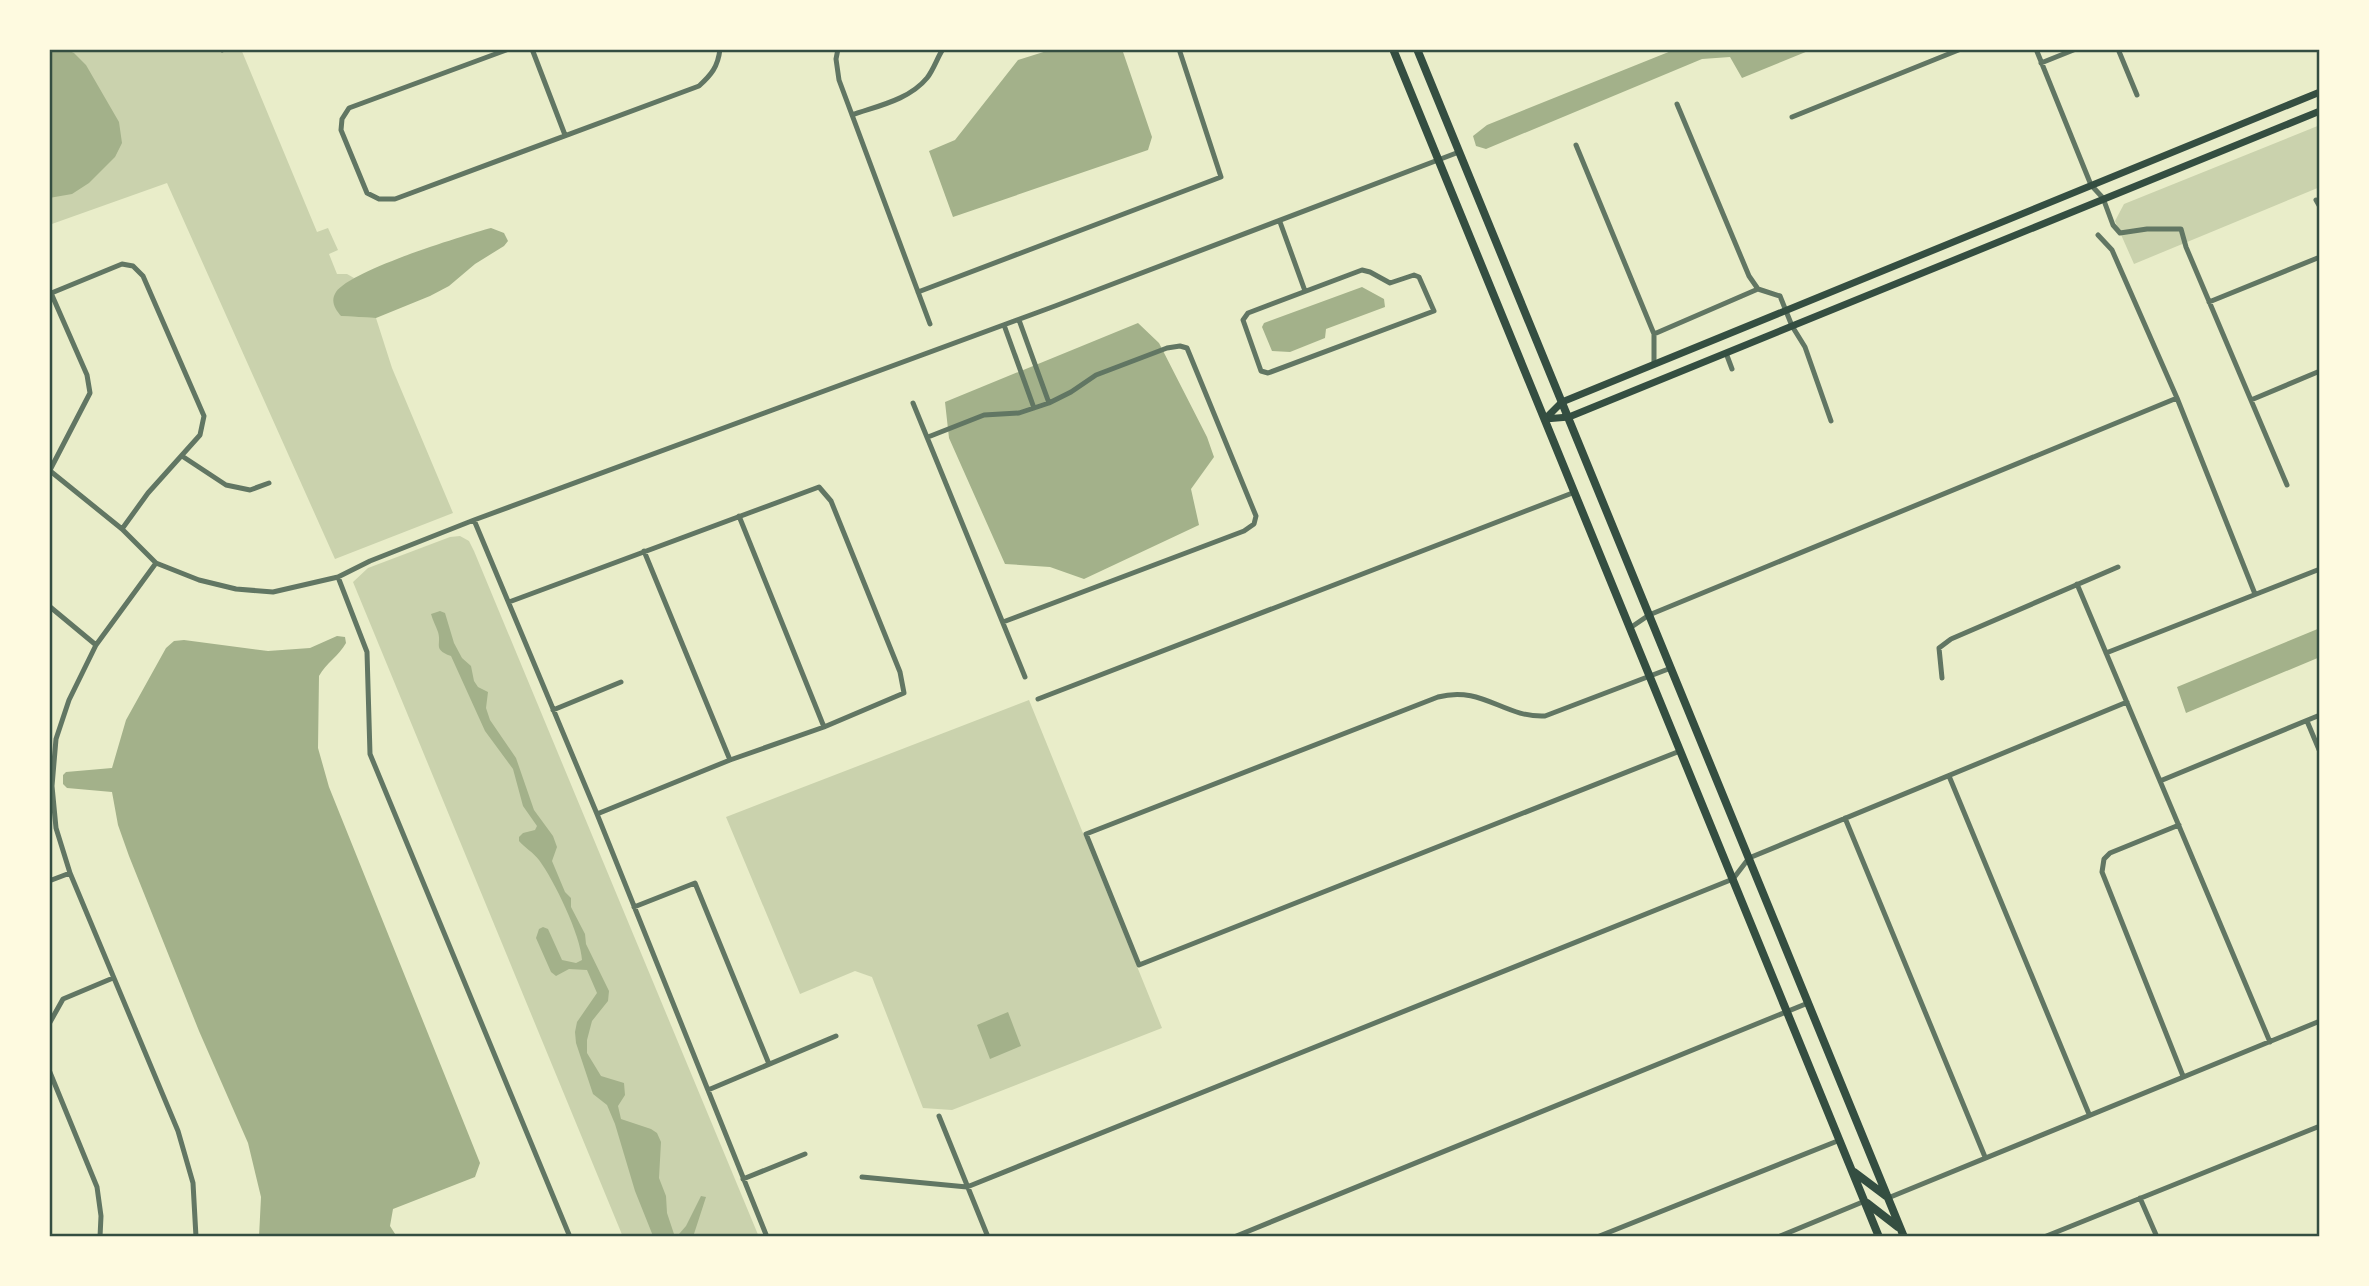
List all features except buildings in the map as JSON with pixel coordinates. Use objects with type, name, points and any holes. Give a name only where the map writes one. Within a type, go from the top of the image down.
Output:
[{"type":"main road","points":[[1394,49],[1879,1237]]},
{"type":"main road","points":[[1417,49],[1902,1233]]},
{"type":"main road","points":[[1545,419],[1562,402],[2320,92]]},
{"type":"main road","points":[[1545,419],[1569,418],[2318,111]]},
{"type":"main road","points":[[1852,1170],[1888,1198]]},
{"type":"main road","points":[[1865,1201],[1902,1233]]},
{"type":"street","points":[[509,49],[349,108],[342,118],[341,130],[367,193],[379,199],[396,200],[699,86],[712,74],[719,61],[720,49]]},
{"type":"street","points":[[532,49],[565,135]]},
{"type":"street","points":[[838,49],[836,59],[839,80],[930,324]]},
{"type":"street","points":[[852,116],[901,97],[917,87],[929,75],[943,49]]},
{"type":"street","points":[[918,292],[1221,177],[1179,49]]},
{"type":"street","points":[[1792,117],[1961,49]]},
{"type":"street","points":[[2036,49],[2091,185],[2104,198],[2113,225],[2120,233],[2147,229],[2181,229],[2186,247],[2287,485]]},
{"type":"street","points":[[2041,63],[2076,49]]},
{"type":"street","points":[[2118,49],[2137,95]]},
{"type":"street","points":[[1677,104],[1749,276],[1758,289],[1780,296],[1792,326],[1805,347],[1831,421]]},
{"type":"street","points":[[1576,145],[1654,334],[1654,365]]},
{"type":"street","points":[[122,529],[148,493],[200,435],[204,416],[143,276],[133,265],[122,264],[50,293],[87,375],[90,393],[50,470],[122,529],[156,564],[199,580],[236,589],[274,592],[338,577],[370,561],[474,520],[1019,320],[1460,152]]},
{"type":"street","points":[[2316,200],[2320,207]]},
{"type":"street","points":[[1280,222],[1305,291]]},
{"type":"street","points":[[2098,235],[2112,250],[2177,398],[2255,594]]},
{"type":"street","points":[[2209,302],[2320,257]]},
{"type":"street","points":[[1362,270],[1390,284],[1414,275],[1419,277],[1433,311],[1268,373],[1261,370],[1243,320],[1248,313],[1305,291],[1362,270]]},
{"type":"street","points":[[1654,334],[1758,289]]},
{"type":"street","points":[[1019,320],[1049,402]]},
{"type":"street","points":[[1004,325],[1034,408]]},
{"type":"street","points":[[928,437],[984,415],[1019,413],[1034,408],[1072,392],[1096,375],[1167,348],[1180,346],[1187,348],[1256,516],[1254,524],[1244,531],[1003,622]]},
{"type":"street","points":[[1726,354],[1732,369]]},
{"type":"street","points":[[2251,400],[2320,371]]},
{"type":"street","points":[[1630,628],[1649,615],[2177,398]]},
{"type":"street","points":[[913,403],[1025,677]]},
{"type":"street","points":[[182,456],[226,485],[250,490],[270,483]]},
{"type":"street","points":[[509,602],[819,487],[831,501],[900,672],[904,693],[824,727],[730,760],[597,814]]},
{"type":"street","points":[[1038,699],[1575,492]]},
{"type":"street","points":[[739,516],[824,727]]},
{"type":"street","points":[[474,520],[597,814],[766,1237]]},
{"type":"street","points":[[644,551],[730,760]]},
{"type":"street","points":[[156,564],[96,645],[69,700],[56,739],[52,786],[56,828],[70,873],[178,1130],[193,1183],[196,1237]]},
{"type":"street","points":[[1942,678],[1938,648],[1951,639],[2118,566]]},
{"type":"street","points":[[2106,653],[2320,569]]},
{"type":"street","points":[[338,577],[367,652],[370,754],[570,1237]]},
{"type":"street","points":[[2077,583],[2270,1042]]},
{"type":"street","points":[[49,606],[96,645]]},
{"type":"street","points":[[1671,668],[1545,716],[1526,715],[1474,695],[1449,694],[1438,697],[1086,834],[1139,965],[1680,751]]},
{"type":"street","points":[[554,710],[621,682]]},
{"type":"street","points":[[862,1177],[967,1186],[1733,879],[1749,858],[2127,702]]},
{"type":"street","points":[[2160,781],[2320,716]]},
{"type":"street","points":[[2307,721],[2320,752]]},
{"type":"street","points":[[1949,776],[2089,1114]]},
{"type":"street","points":[[1845,818],[1985,1157]]},
{"type":"street","points":[[2179,825],[2110,853],[2104,859],[2102,872],[2183,1076]]},
{"type":"street","points":[[49,881],[70,873]]},
{"type":"street","points":[[634,906],[695,883],[769,1063]]},
{"type":"street","points":[[49,1024],[63,999],[113,978]]},
{"type":"street","points":[[1234,1237],[1808,1003]]},
{"type":"street","points":[[1888,1198],[2320,1021]]},
{"type":"street","points":[[708,1090],[836,1036]]},
{"type":"street","points":[[49,1070],[97,1186],[101,1216],[100,1237]]},
{"type":"street","points":[[940,1116],[988,1237]]},
{"type":"street","points":[[2044,1237],[2320,1126]]},
{"type":"street","points":[[1597,1237],[1840,1140]]},
{"type":"street","points":[[743,1179],[805,1154]]},
{"type":"street","points":[[2140,1198],[2157,1237]]},
{"type":"street","points":[[1778,1237],[1865,1201]]},
{"type":"shaded area","points":[[49,49],[241,49],[317,232],[328,228],[338,250],[329,254],[337,274],[347,274],[354,278],[337,291],[341,316],[376,318],[392,368],[453,513],[335,559],[167,183],[49,225]]},
{"type":"shaded area","points":[[49,49],[65,49],[74,53],[86,65],[119,122],[122,143],[115,157],[89,183],[72,194],[49,198]]},
{"type":"shaded area","points":[[1053,49],[1122,49],[1152,137],[1148,150],[953,217],[929,151],[955,140],[1018,60]]},
{"type":"shaded area","points":[[1676,49],[1813,49],[1742,78],[1730,57],[1702,59],[1486,149],[1476,146],[1473,136],[1487,125]]},
{"type":"shaded area","points":[[2320,125],[2320,187],[2134,264],[2115,221],[2124,204]]},
{"type":"shaded area","points":[[491,228],[504,233],[508,241],[504,246],[475,264],[449,286],[430,296],[376,318],[341,316],[335,308],[333,299],[336,292],[362,274],[408,255]]},
{"type":"shaded area","points":[[1362,287],[1384,299],[1385,307],[1326,329],[1325,338],[1290,352],[1272,351],[1262,327],[1264,323]]},
{"type":"shaded area","points":[[1138,323],[1159,343],[1207,437],[1214,457],[1191,489],[1199,525],[1084,579],[1050,567],[1005,564],[949,438],[945,402]]},
{"type":"shaded area","points":[[460,536],[469,541],[474,551],[759,1237],[623,1237],[353,582],[368,568],[450,537]]},
{"type":"shaded area","points":[[440,611],[445,613],[454,643],[462,658],[471,666],[474,681],[478,687],[488,692],[486,708],[490,720],[516,758],[534,810],[553,836],[557,847],[552,861],[565,892],[571,898],[571,907],[585,934],[586,944],[609,991],[608,1001],[592,1021],[587,1053],[601,1076],[624,1083],[625,1095],[618,1106],[621,1119],[657,1133],[661,1142],[659,1178],[666,1196],[667,1213],[674,1234],[679,1234],[686,1226],[701,1196],[706,1197],[693,1237],[653,1236],[607,1105],[593,1094],[576,1043],[575,1032],[577,1022],[597,993],[587,970],[569,969],[556,976],[551,972],[536,938],[539,929],[548,929],[562,960],[576,963],[582,960],[572,923],[552,881],[537,857],[519,841],[523,833],[535,830],[537,826],[523,806],[513,769],[485,731],[451,656],[440,649],[438,632],[431,614]]},
{"type":"shaded area","points":[[2320,628],[2320,657],[2186,713],[2177,687]]},
{"type":"shaded area","points":[[337,636],[345,637],[346,643],[319,676],[318,748],[329,787],[480,1163],[475,1177],[393,1209],[390,1226],[397,1237],[259,1237],[261,1197],[248,1143],[199,1031],[129,856],[118,825],[112,792],[67,788],[63,784],[63,775],[66,772],[112,768],[126,720],[166,648],[174,641],[268,651],[310,648]]},
{"type":"shaded area","points":[[1029,700],[1162,1028],[952,1110],[923,1108],[872,977],[855,971],[800,994],[726,817]]},
{"type":"shaded area","points":[[1008,1012],[1021,1046],[990,1059],[977,1025]]}]
